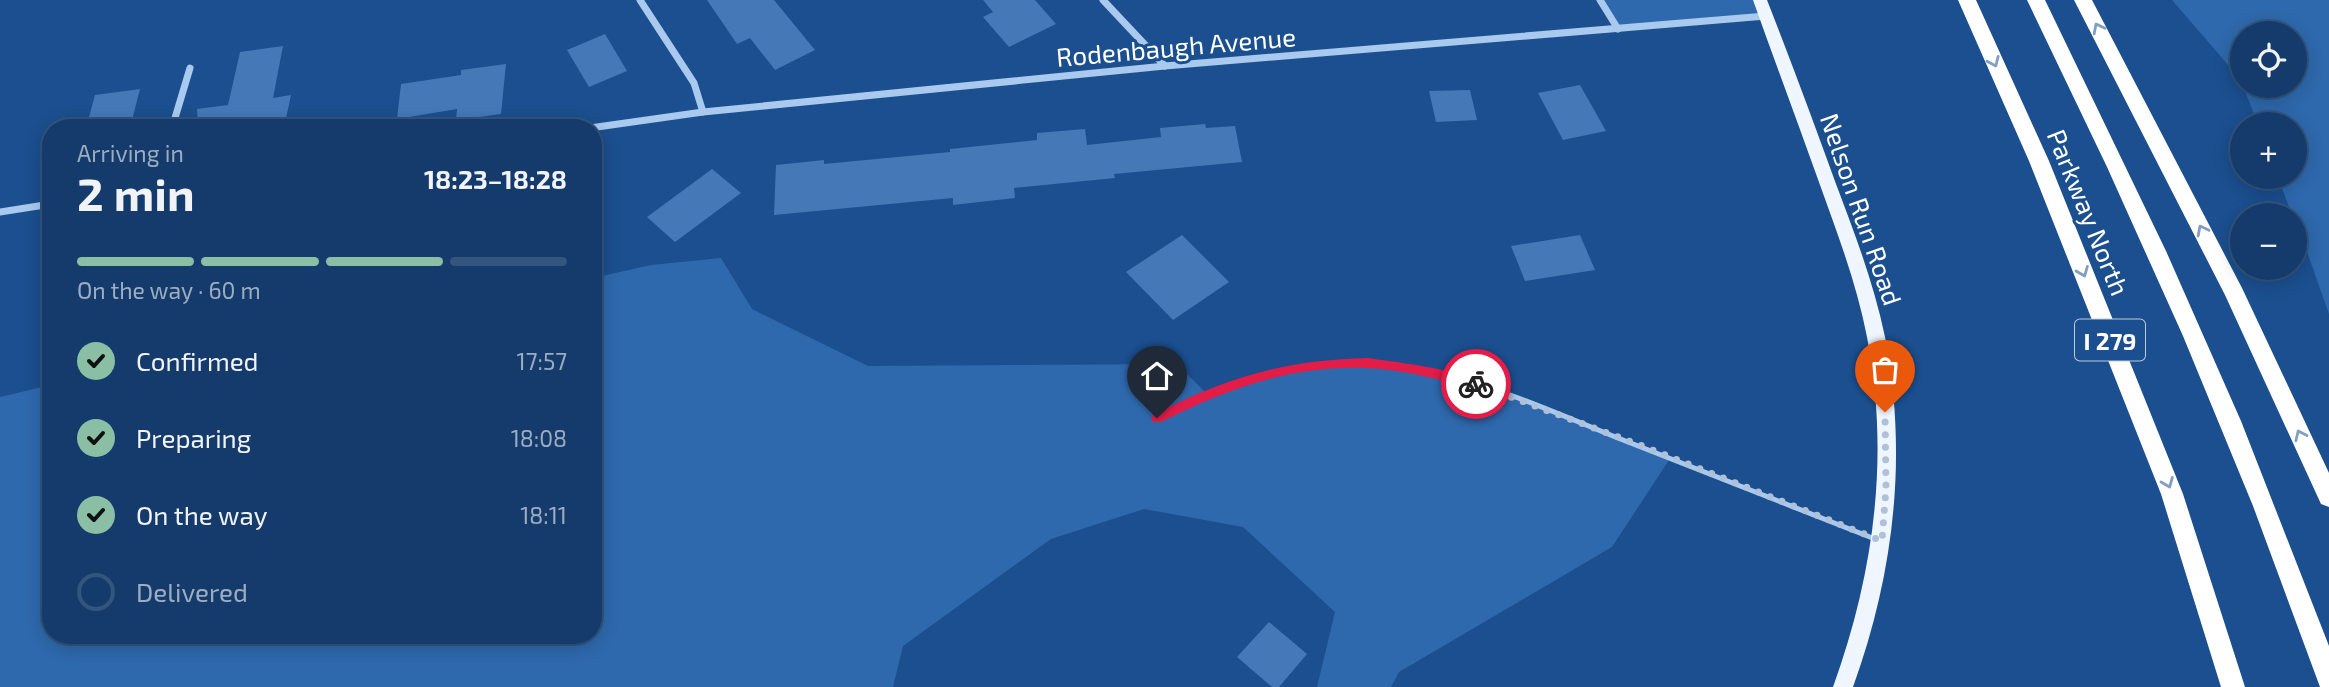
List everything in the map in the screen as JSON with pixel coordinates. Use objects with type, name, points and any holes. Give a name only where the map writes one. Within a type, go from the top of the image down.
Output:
[{"type":"highway","name":"Parkway North","points":[[1967,0],[2039,161],[2172,494],[2233,687]]},
{"type":"highway","points":[[2036,0],[2160,255],[2230,416],[2295,581],[2329,680]]},
{"type":"highway","points":[[2083,0],[2235,294],[2329,497]]},
{"type":"main road","name":"Nelson Run Road","points":[[1763,8],[1850,244],[1875,337],[1883,387],[1886,488],[1882,541],[1862,632],[1843,687]]},
{"type":"street","points":[[640,0],[694,83],[703,112]]},
{"type":"street","points":[[1103,0],[1165,66]]},
{"type":"street","points":[[1600,0],[1618,29]]},
{"type":"street","name":"Rodenbaugh Avenue","points":[[602,126],[703,112],[1165,66],[1618,29],[1763,8]]},
{"type":"street","points":[[175,119],[190,68]]},
{"type":"street","points":[[0,212],[42,205]]},
{"type":"lane","points":[[1157,418],[1206,393],[1246,379],[1322,364],[1368,363],[1436,374],[1492,388],[1882,541]]},
{"type":"shaded area","points":[[1600,0],[1760,0],[1766,16],[1618,29]]},
{"type":"shaded area","points":[[2172,0],[2329,0],[2329,314],[2307,252],[2307,203],[2288,203],[2282,189],[2307,189],[2307,112],[2253,112],[2248,98],[2307,98],[2307,21],[2230,21],[2230,67]]},
{"type":"shaded area","points":[[721,258],[752,309],[868,366],[1177,364],[1206,393],[1245,380],[1306,366],[1367,363],[1405,367],[1483,385],[1522,398],[1671,457],[1612,547],[1399,672],[1391,687],[1317,687],[1335,612],[1243,527],[1144,509],[1051,539],[903,646],[893,687],[0,687],[0,397],[42,387],[42,644],[602,644],[602,276],[651,265]]},
{"type":"building","points":[[707,0],[774,0],[815,50],[775,70],[750,38],[737,44]]},
{"type":"building","points":[[983,0],[1035,0],[1056,24],[1009,47],[983,17],[993,12]]},
{"type":"building","points":[[605,34],[627,71],[589,87],[567,50]]},
{"type":"building","points":[[283,46],[273,98],[291,95],[286,119],[198,119],[197,109],[228,105],[240,52]]},
{"type":"building","points":[[506,64],[501,114],[456,119],[457,109],[397,119],[401,84],[461,75],[461,70]]},
{"type":"building","points":[[1580,85],[1606,131],[1563,140],[1538,93]]},
{"type":"building","points":[[140,89],[132,119],[88,119],[95,95]]},
{"type":"building","points":[[1470,90],[1477,120],[1436,122],[1429,91]]},
{"type":"building","points":[[1205,124],[1206,128],[1235,126],[1242,162],[1114,174],[1115,178],[1014,188],[1015,198],[953,205],[953,198],[774,215],[776,165],[824,160],[824,164],[950,152],[950,149],[1037,140],[1037,133],[1085,129],[1087,145],[1161,137],[1160,128]]},
{"type":"building","points":[[712,169],[741,193],[675,242],[647,217]]},
{"type":"building","points":[[1182,235],[1229,282],[1173,320],[1126,272]]},
{"type":"building","points":[[1580,235],[1595,270],[1525,281],[1511,246]]},
{"type":"building","points":[[1269,622],[1307,654],[1279,687],[1272,687],[1237,657]]},
{"type":"way so far","points":[[1476,384],[1645,447],[1882,541],[1886,488],[1885,412]]},
{"type":"route","points":[[1157,418],[1206,393],[1246,379],[1322,364],[1368,363],[1436,374],[1476,384]]}]
